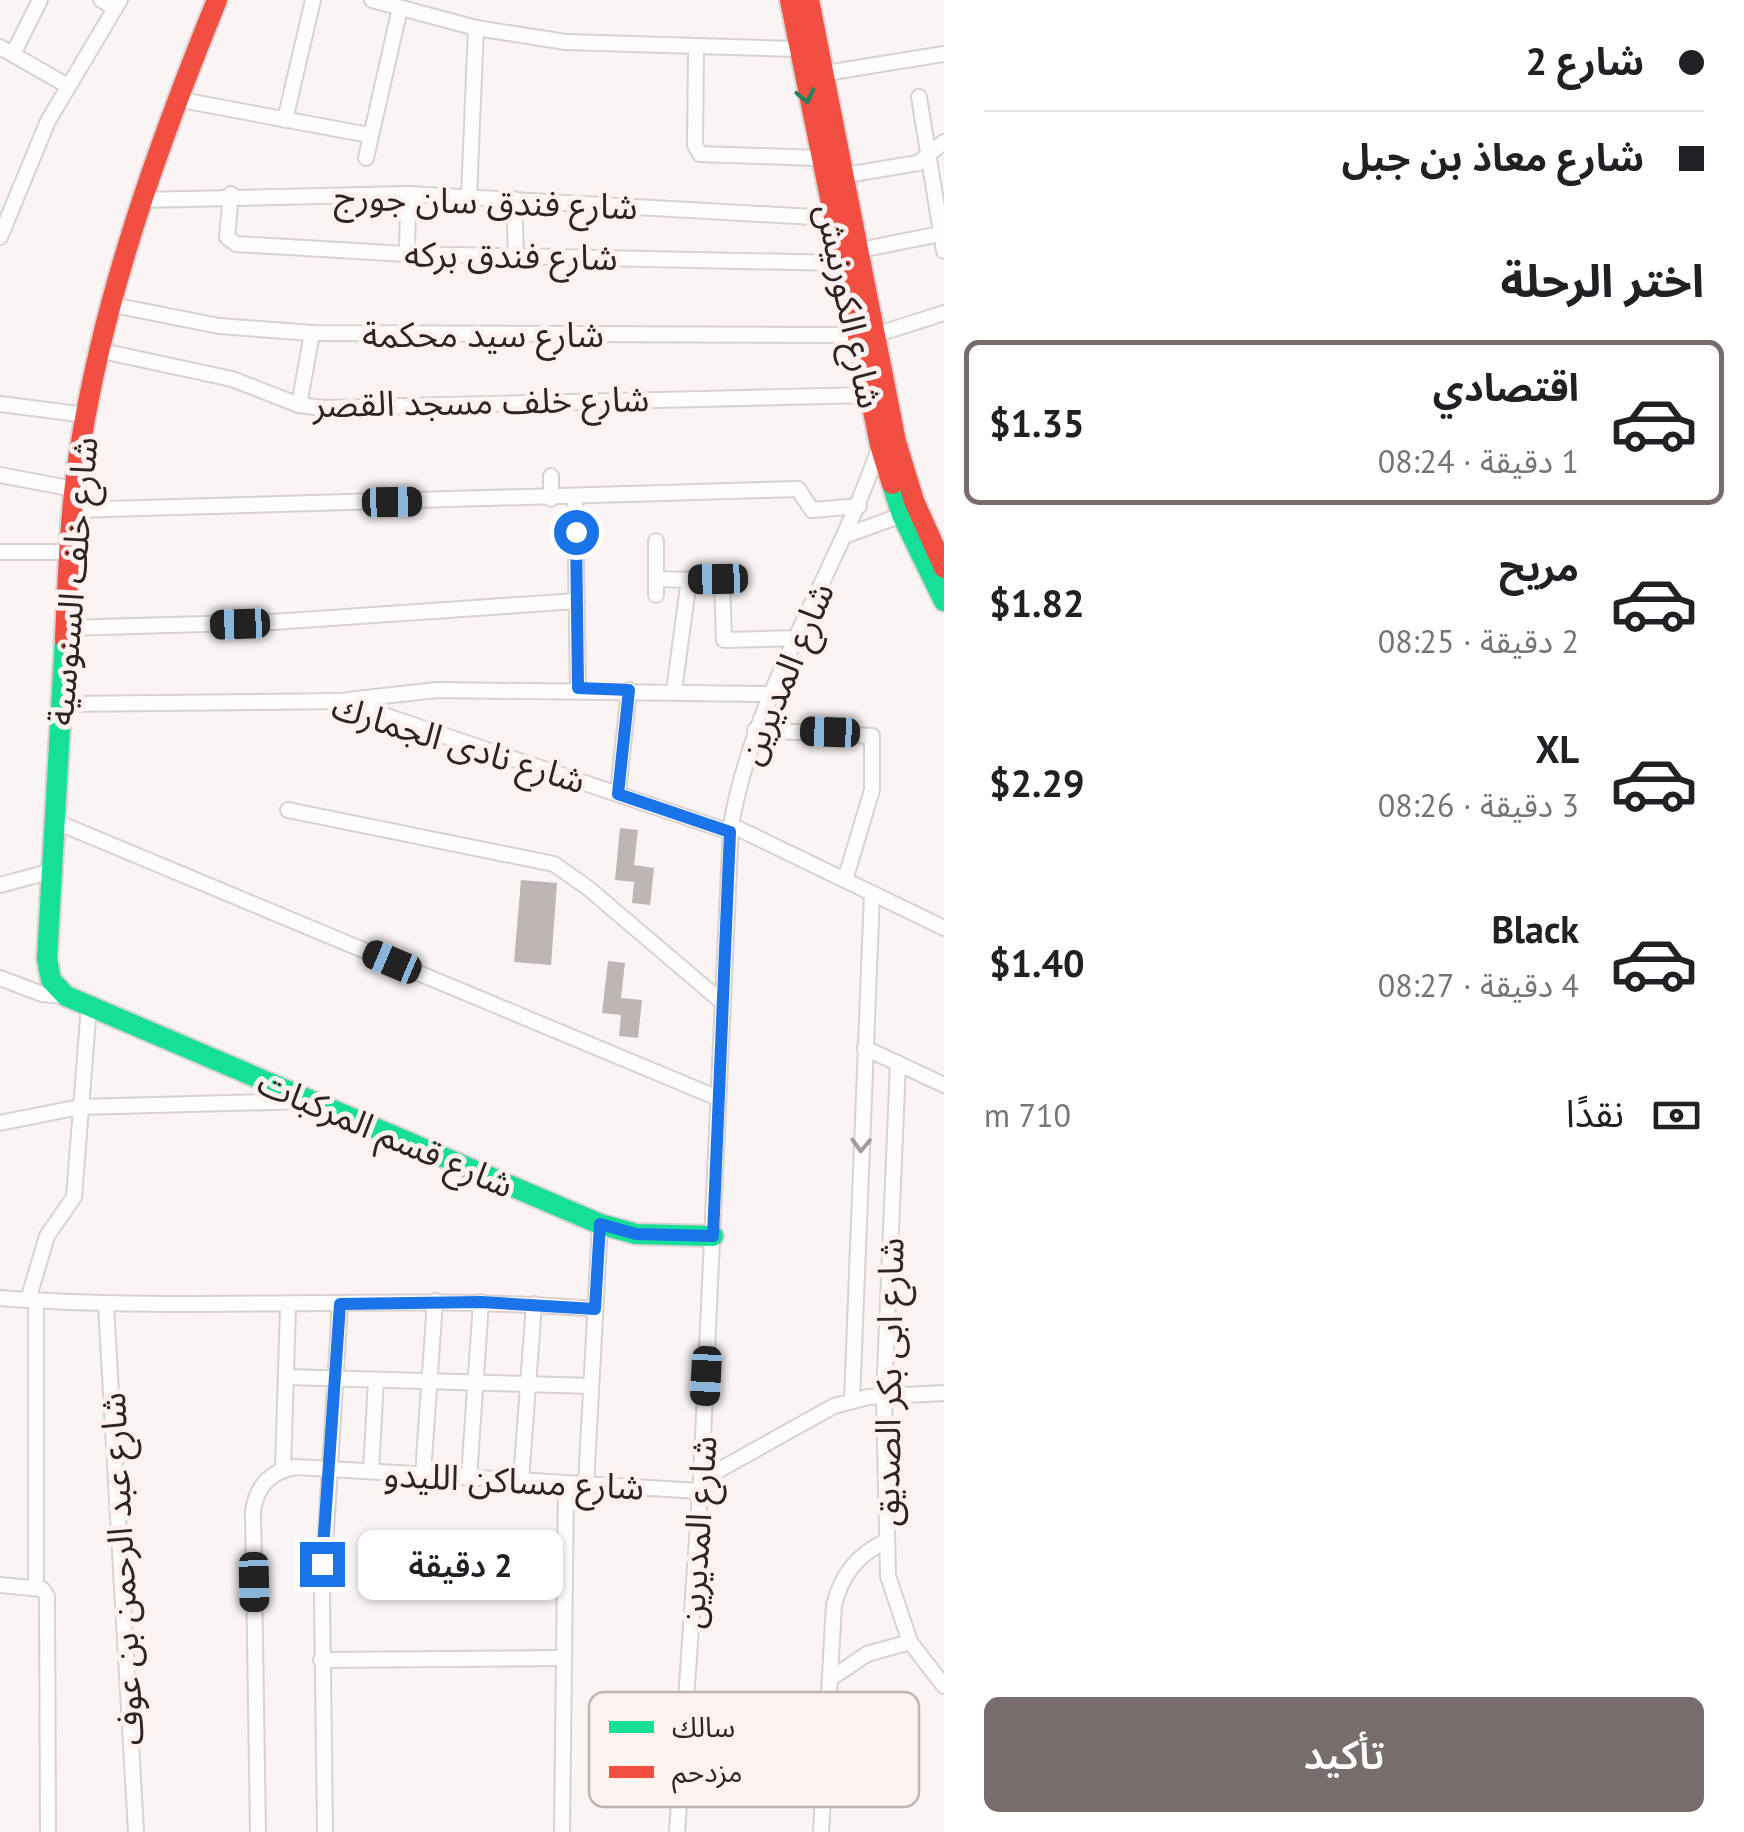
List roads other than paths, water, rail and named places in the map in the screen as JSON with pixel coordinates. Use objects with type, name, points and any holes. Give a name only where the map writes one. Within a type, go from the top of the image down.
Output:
[{"type":"street","points":[[40,0],[6,50],[68,86]]},
{"type":"street","name":"شارع خلف السنوسية","points":[[66,996],[48,970],[73,500],[86,415],[140,200],[217,0]]},
{"type":"street","points":[[285,120],[313,0]]},
{"type":"street","points":[[372,0],[476,28],[566,42],[696,48],[801,37]]},
{"type":"street","name":"شارع الكورنيش","points":[[790,0],[801,37],[832,218],[848,257]]},
{"type":"street","name":"شارع الكورنيش","points":[[809,0],[801,37],[820,74],[864,336],[904,472],[944,567]]},
{"type":"street","points":[[0,233],[30,157],[112,3]]},
{"type":"street","points":[[366,158],[400,8]]},
{"type":"street","points":[[469,196],[476,28]]},
{"type":"street","points":[[696,48],[695,145],[700,154],[819,158]]},
{"type":"street","points":[[820,74],[944,54]]},
{"type":"street","points":[[919,96],[944,250]]},
{"type":"street","points":[[176,99],[369,135]]},
{"type":"street","points":[[840,176],[918,164],[944,142]]},
{"type":"street","name":"شارع فندق سان جورج","points":[[140,200],[231,194],[408,194],[832,218]]},
{"type":"street","name":"شارع فندق بركه","points":[[231,194],[227,237],[232,244],[407,254],[848,257],[943,233]]},
{"type":"street","points":[[407,254],[408,194]]},
{"type":"street","points":[[514,199],[516,256]]},
{"type":"street","name":"شارع سيد محكمة","points":[[113,305],[219,326],[312,334],[864,336],[944,313]]},
{"type":"street","points":[[300,405],[312,334]]},
{"type":"street","name":"شارع الكورنيش","points":[[864,336],[868,394],[880,445],[902,515],[944,601]]},
{"type":"street","name":"شارع خلف مسجد القصر","points":[[102,351],[245,383],[300,405],[323,408],[868,394]]},
{"type":"street","points":[[0,404],[86,415]]},
{"type":"street","name":"شارع المديرين","points":[[687,1692],[701,1486],[730,828],[755,730],[846,535],[880,445]]},
{"type":"street","points":[[0,475],[73,500],[551,499],[798,489],[812,510],[858,506]]},
{"type":"street","points":[[551,476],[551,499]]},
{"type":"street","points":[[575,498],[578,688]]},
{"type":"street","points":[[846,535],[902,515]]},
{"type":"street","points":[[656,541],[656,595]]},
{"type":"street","points":[[0,552],[70,552]]},
{"type":"street","points":[[656,579],[723,582],[724,640],[797,638]]},
{"type":"street","points":[[674,691],[689,579]]},
{"type":"street","points":[[65,628],[324,620],[577,601]]},
{"type":"street","points":[[342,701],[436,690],[578,688],[770,694]]},
{"type":"street","points":[[618,794],[629,690]]},
{"type":"street","name":"شارع نادى الجمارك","points":[[61,704],[342,701],[730,828],[944,928]]},
{"type":"street","points":[[755,730],[872,736],[872,790],[845,880]]},
{"type":"street","points":[[288,810],[514,852],[554,864],[588,888],[722,1002]]},
{"type":"street","points":[[54,821],[718,1098]]},
{"type":"street","points":[[0,885],[52,871]]},
{"type":"street","name":"شارع ابى بكر الصديق","points":[[852,1400],[872,893]]},
{"type":"street","points":[[0,978],[42,994],[66,996]]},
{"type":"street","name":"شارع قسم المركبات","points":[[66,996],[600,1224],[636,1234],[713,1236]]},
{"type":"street","points":[[36,1588],[32,1300],[47,1236],[74,1197],[90,1006]]},
{"type":"street","points":[[864,1048],[944,1085]]},
{"type":"street","name":"شارع ابى بكر الصديق","points":[[898,1063],[884,1396],[886,1541],[896,1610],[910,1642],[944,1686]]},
{"type":"street","points":[[0,1123],[80,1107],[312,1101]]},
{"type":"street","points":[[586,1484],[600,1224]]},
{"type":"street","points":[[0,1298],[106,1306],[435,1301],[595,1309]]},
{"type":"street","points":[[422,1474],[435,1301]]},
{"type":"street","points":[[469,1477],[481,1302]]},
{"type":"street","points":[[325,1832],[321,1660],[326,1469],[340,1304]]},
{"type":"street","points":[[521,1480],[534,1304]]},
{"type":"street","name":"شارع عبد الرحمن بن عوف","points":[[106,1306],[136,1832]]},
{"type":"street","points":[[258,1832],[253,1511],[265,1481],[283,1469],[288,1306]]},
{"type":"street","points":[[286,1377],[591,1386]]},
{"type":"street","points":[[370,1471],[376,1380]]},
{"type":"street","points":[[701,1486],[852,1400],[944,1393]]},
{"type":"street","name":"شارع مساكن الليدو","points":[[283,1469],[701,1486]]},
{"type":"street","points":[[562,1832],[566,1483]]},
{"type":"street","points":[[829,1692],[838,1588],[856,1560],[886,1541]]},
{"type":"street","points":[[0,1586],[36,1588],[47,1596],[48,1832]]},
{"type":"street","points":[[830,1679],[867,1654],[910,1642]]},
{"type":"street","points":[[321,1660],[564,1658]]},
{"type":"street","name":"شارع المديرين","points":[[677,1832],[679,1807]]},
{"type":"street","points":[[821,1832],[822,1807]]}]
